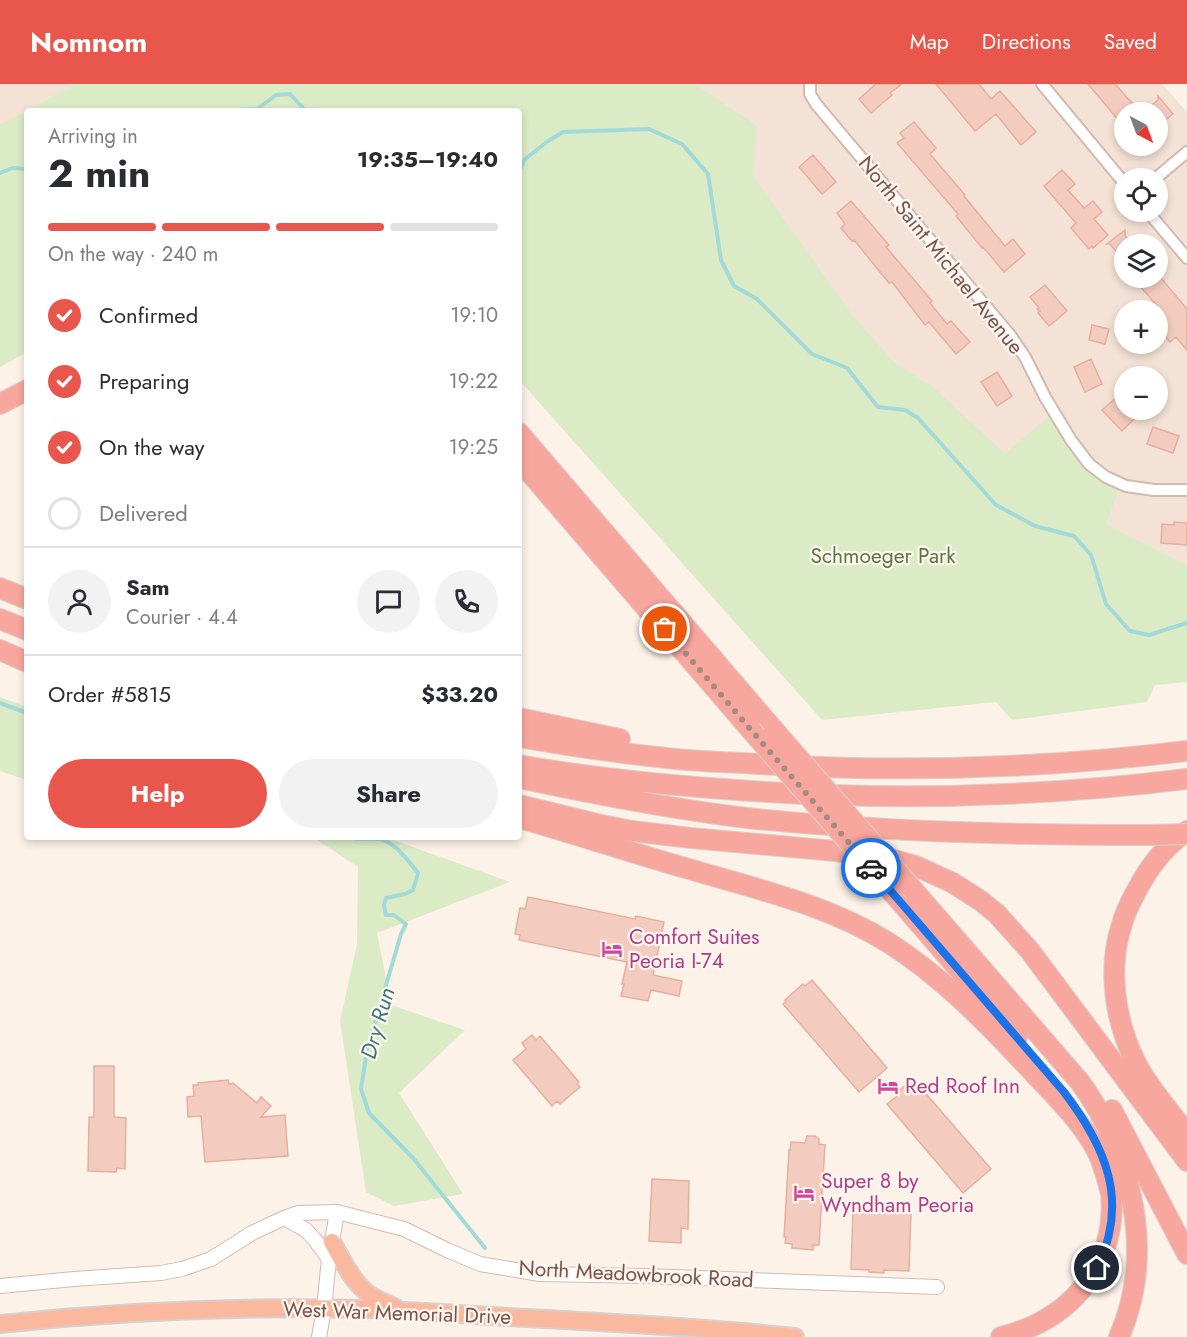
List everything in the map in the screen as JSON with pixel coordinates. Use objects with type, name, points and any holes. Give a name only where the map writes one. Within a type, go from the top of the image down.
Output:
[{"type":"highway","points":[[0,404],[24,392]]},
{"type":"highway","points":[[522,436],[1080,1082],[1099,1109],[1123,1165],[1130,1188],[1136,1223],[1137,1253],[1133,1287],[1119,1337]]},
{"type":"highway","points":[[522,463],[1064,1092],[1095,1140],[1102,1154],[1111,1194],[1112,1219],[1109,1239],[1101,1261],[1088,1281],[1070,1301],[1048,1318],[1001,1337]]},
{"type":"highway","points":[[0,588],[24,598]]},
{"type":"highway","points":[[0,618],[24,629]]},
{"type":"highway","points":[[0,650],[24,661]]},
{"type":"highway","points":[[522,719],[627,741],[667,758]]},
{"type":"highway","points":[[522,737],[667,758],[800,767],[923,769],[1008,766],[1087,762],[1187,752]]},
{"type":"highway","points":[[522,765],[671,785],[843,796],[1010,794],[1187,779]]},
{"type":"highway","points":[[522,779],[598,795],[709,813],[819,824],[995,833],[1150,835],[1187,832]]},
{"type":"highway","points":[[522,806],[632,831],[883,857],[916,866],[953,884],[997,914],[1025,945],[1187,1161]]},
{"type":"highway","points":[[522,819],[788,898],[847,920],[889,943],[930,971],[967,1004],[999,1035],[1068,1111],[1098,1153],[1111,1194]]},
{"type":"highway","points":[[1187,832],[1170,844],[1153,864],[1130,904],[1119,933],[1115,973],[1118,1012],[1131,1053],[1143,1076],[1187,1134]]},
{"type":"highway","points":[[920,898],[1097,1087],[1117,1118],[1187,1254]]},
{"type":"highway","points":[[332,1242],[350,1275],[359,1285],[370,1295],[402,1311]]},
{"type":"highway","name":"West War Memorial Drive","points":[[0,1324],[154,1311],[324,1308],[566,1319],[795,1337]]},
{"type":"street","name":"North Saint Michael Avenue","points":[[810,84],[810,94],[816,104],[1014,340],[1077,450],[1089,464],[1111,480],[1126,486],[1154,490],[1187,490]]},
{"type":"street","points":[[1042,84],[1114,171]]},
{"type":"street","points":[[1168,168],[1187,152]]},
{"type":"street","points":[[1156,222],[1187,258]]},
{"type":"street","points":[[319,1337],[337,1212]]},
{"type":"street","name":"North Meadowbrook Road","points":[[0,1286],[160,1273],[182,1269],[211,1259],[252,1233],[284,1218],[298,1213],[337,1212],[404,1229],[480,1264],[540,1274],[657,1276],[937,1287]]},
{"type":"street","points":[[284,1218],[306,1230],[329,1259]]},
{"type":"shaded area","points":[[0,84],[75,84],[34,108],[24,108],[24,114],[0,128]]},
{"type":"shaded area","points":[[467,84],[1162,84],[1187,112],[1187,599],[1004,456],[716,208],[522,111],[522,108],[515,108]]},
{"type":"green space","name":"Schmoeger Park","points":[[75,84],[695,84],[757,126],[753,176],[850,312],[890,358],[931,385],[1005,454],[1054,412],[1086,461],[1121,484],[1106,524],[1187,565],[1187,682],[1155,685],[1147,702],[1012,720],[996,702],[822,720],[522,383],[522,108],[31,108]]},
{"type":"green space","name":"Schmoeger Park","points":[[24,112],[24,354],[0,367],[0,125]]},
{"type":"green space","points":[[0,697],[24,706],[24,779],[0,771]]},
{"type":"green space","points":[[318,840],[393,840],[510,882],[377,933],[391,1005],[465,1030],[399,1093],[463,1194],[394,1206],[366,1192],[340,1021],[357,944],[358,867]]},
{"type":"building","points":[[876,84],[902,84],[871,113],[859,99]]},
{"type":"building","points":[[936,84],[979,84],[991,99],[1000,91],[1036,132],[1021,145],[996,114],[975,131]]},
{"type":"building","points":[[1088,84],[1115,84],[1131,102],[1114,102],[1114,115]]},
{"type":"building","points":[[1168,108],[1173,114],[1168,118]]},
{"type":"building","points":[[914,122],[936,148],[930,154],[1005,246],[1013,239],[1025,254],[1004,272],[897,143],[904,138],[900,133]]},
{"type":"building","points":[[813,155],[836,182],[822,194],[799,167]]},
{"type":"building","points":[[1062,170],[1075,184],[1068,190],[1084,208],[1093,201],[1102,212],[1094,219],[1108,235],[1093,248],[1092,246],[1089,249],[1071,228],[1076,223],[1044,186]]},
{"type":"building","points":[[851,201],[889,245],[886,247],[932,301],[930,303],[947,324],[951,321],[970,342],[956,354],[929,322],[925,325],[892,282],[889,283],[854,240],[852,241],[841,228],[845,224],[837,213]]},
{"type":"building","points":[[1114,239],[1114,249],[1107,244]]},
{"type":"building","points":[[1045,285],[1067,311],[1049,326],[1038,313],[1039,308],[1030,297]]},
{"type":"building","points":[[1168,286],[1187,309],[1187,350],[1176,337],[1170,342],[1168,340],[1168,300],[1152,300],[1142,288]]},
{"type":"building","points":[[1092,325],[1109,329],[1105,344],[1089,340]]},
{"type":"building","points":[[1091,359],[1102,384],[1085,392],[1074,367]]},
{"type":"building","points":[[997,372],[1012,396],[997,406],[981,382]]},
{"type":"building","points":[[1114,400],[1114,420],[1133,420],[1122,431],[1102,410]]},
{"type":"building","points":[[1153,427],[1179,436],[1173,453],[1147,444]]},
{"type":"building","points":[[1174,522],[1187,523],[1187,545],[1161,543],[1162,524],[1174,525]]},
{"type":"building","name":"Comfort Suites Peoria I-74","points":[[528,897],[635,919],[636,916],[664,922],[653,975],[682,981],[679,996],[651,990],[648,1001],[621,996],[627,962],[519,940],[520,935],[515,934],[520,908],[525,909]]},
{"type":"building","points":[[812,980],[887,1068],[859,1092],[783,1004],[803,984],[805,986]]},
{"type":"building","points":[[532,1035],[536,1040],[540,1036],[579,1082],[577,1084],[580,1087],[560,1104],[557,1101],[552,1106],[513,1060],[526,1049],[522,1043]]},
{"type":"building","points":[[94,1066],[114,1066],[114,1117],[126,1118],[125,1169],[117,1168],[116,1172],[88,1171],[89,1117],[94,1117]]},
{"type":"building","points":[[228,1080],[229,1084],[233,1083],[257,1103],[261,1097],[271,1106],[261,1117],[285,1115],[288,1156],[205,1162],[201,1116],[188,1117],[187,1097],[194,1096],[193,1085]]},
{"type":"building","points":[[915,1081],[991,1169],[963,1193],[887,1104],[898,1095],[896,1093]]},
{"type":"building","name":"Super 8 by Wyndham Peoria","points":[[807,1136],[815,1136],[819,1139],[819,1144],[825,1145],[819,1245],[813,1245],[813,1250],[792,1248],[792,1244],[785,1243],[786,1237],[784,1237],[789,1150],[791,1142],[805,1143]]},
{"type":"building","points":[[652,1179],[689,1181],[688,1229],[681,1228],[681,1243],[649,1241]]},
{"type":"building","points":[[853,1211],[911,1212],[909,1271],[884,1270],[884,1273],[851,1269]]},
{"type":"waterway","points":[[258,108],[276,95],[290,94],[303,108]]},
{"type":"waterway","points":[[522,165],[524,160],[563,132],[649,129],[682,144],[708,174],[721,260],[734,286],[757,299],[812,354],[847,368],[878,407],[905,410],[918,418],[996,505],[1035,526],[1074,536],[1091,555],[1106,604],[1130,631],[1149,635],[1187,623]]},
{"type":"waterway","points":[[0,173],[13,168],[24,169]]},
{"type":"waterway","name":"Dry Run","points":[[0,703],[24,712]]},
{"type":"waterway","name":"Dry Run","points":[[384,840],[401,852],[418,873],[413,890],[386,898],[384,905],[386,915],[394,915],[406,924],[401,934],[367,1050],[361,1089],[369,1113],[413,1158],[485,1248]]},
{"type":"way so far","points":[[665,629],[871,868]]},
{"type":"place","name":"Comfort Suites Peoria I-74","points":[[612,949]]},
{"type":"place","name":"Red Roof Inn","points":[[888,1086]]},
{"type":"place","name":"Super 8 by Wyndham Peoria","points":[[804,1193]]},
{"type":"route","points":[[871,868],[1064,1092],[1095,1140],[1105,1162],[1112,1203],[1109,1239],[1097,1268]]}]
